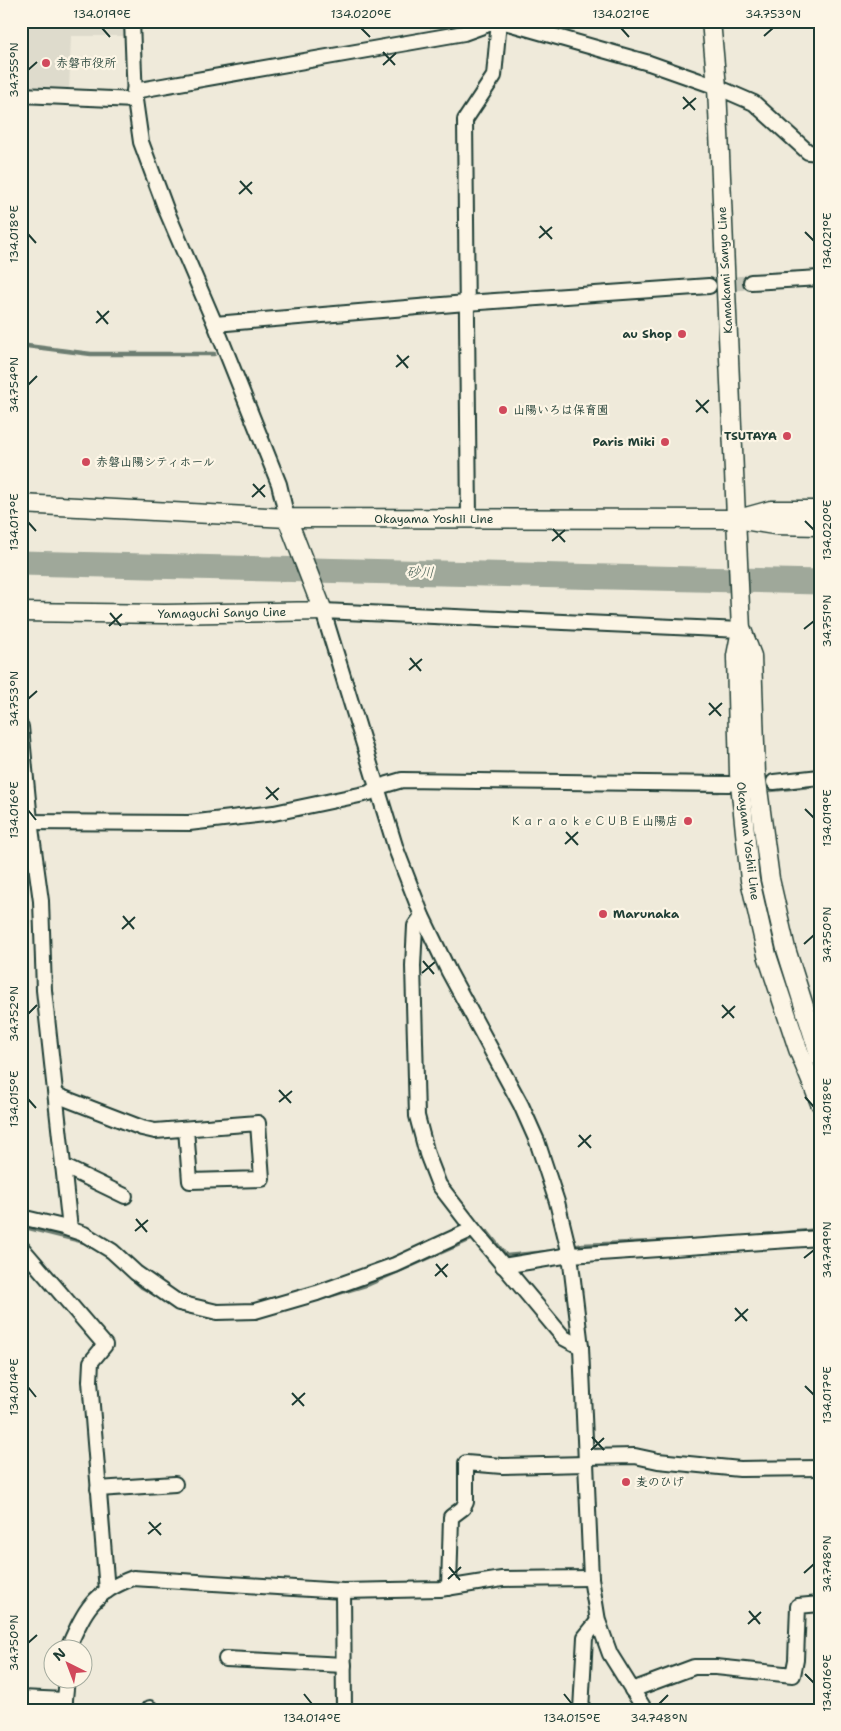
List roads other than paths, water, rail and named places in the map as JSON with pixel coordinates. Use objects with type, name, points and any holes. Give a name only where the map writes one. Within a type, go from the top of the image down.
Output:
[{"type":"main road","name":"Kamakami Sanyo Line","points":[[712,21],[717,87],[737,519]]},
{"type":"main road","name":"Okayama Yoshii Line","points":[[21,504],[287,518],[737,519],[742,630],[736,656],[739,774],[750,880],[767,955],[798,1050],[820,1103]]},
{"type":"main road","points":[[737,519],[771,510],[820,510]]},
{"type":"main road","points":[[287,518],[319,604]]},
{"type":"main road","points":[[737,519],[774,525],[820,526]]},
{"type":"main road","name":"Yamaguchi Sanyo Line","points":[[21,612],[165,614],[319,604]]},
{"type":"main road","name":"Okayama Yoshii Line","points":[[742,630],[752,656],[756,774],[770,878],[786,949],[820,1057]]},
{"type":"street","points":[[132,21],[135,96],[140,142],[279,484],[287,518]]},
{"type":"street","points":[[469,519],[465,120],[494,76],[499,21]]},
{"type":"street","points":[[21,95],[135,96],[464,33],[499,21],[649,63],[717,87],[754,103],[808,152],[820,153]]},
{"type":"street","points":[[751,282],[820,278]]},
{"type":"street","points":[[215,324],[466,303],[709,286]]},
{"type":"street","points":[[645,1710],[610,1654],[598,1621],[591,1578],[581,1347],[570,1255],[557,1202],[537,1141],[521,1105],[449,972],[422,916],[396,848],[319,604],[742,630]]},
{"type":"street","points":[[21,726],[26,822],[41,901],[44,990],[70,1229]]},
{"type":"street","points":[[774,782],[820,777]]},
{"type":"street","points":[[26,822],[189,823],[274,813],[369,794],[378,787],[402,780],[729,784]]},
{"type":"street","points":[[422,916],[415,926],[413,966],[417,1116],[427,1154],[439,1184],[473,1229],[564,1338],[581,1347]]},
{"type":"street","points":[[56,1095],[155,1131],[258,1123],[262,1179],[190,1181],[186,1129]]},
{"type":"street","points":[[63,1166],[125,1196]]},
{"type":"street","points":[[21,1217],[84,1234],[112,1251],[136,1272],[179,1303],[216,1312],[255,1311],[317,1293],[395,1265],[473,1229]]},
{"type":"street","points":[[503,1266],[570,1255],[820,1238]]},
{"type":"street","points":[[21,1247],[105,1345],[91,1362],[90,1381],[107,1591]]},
{"type":"street","points":[[449,1588],[451,1517],[463,1508],[466,1502],[466,1463],[502,1466],[635,1456],[658,1461],[740,1469],[820,1468]]},
{"type":"street","points":[[98,1489],[175,1484]]},
{"type":"street","points":[[72,1638],[90,1604],[113,1586],[133,1578],[342,1591],[449,1588],[502,1579],[591,1578]]},
{"type":"street","points":[[342,1591],[344,1710]]},
{"type":"street","points":[[632,1690],[694,1667],[716,1667],[793,1675],[796,1660],[798,1606],[820,1604]]},
{"type":"street","points":[[581,1710],[585,1637],[598,1621]]},
{"type":"street","points":[[226,1659],[344,1665]]},
{"type":"street","points":[[21,1698],[64,1705],[66,1688]]},
{"type":"waterway","points":[[27,346],[91,354],[214,354]]},
{"type":"waterway","name":"砂川","points":[[21,563],[820,582]]},
{"type":"waterway","points":[[771,790],[820,785]]},
{"type":"waterway","points":[[671,790],[719,791]]},
{"type":"waterway","points":[[21,1226],[85,1242]]},
{"type":"waterway","points":[[774,1234],[820,1230]]},
{"type":"waterway","points":[[325,1297],[369,1284],[487,1232],[506,1256],[548,1252]]},
{"type":"waterway","points":[[570,1248],[583,1245],[677,1241]]},
{"type":"waterway","points":[[131,1277],[142,1287],[155,1294]]},
{"type":"tunnel","points":[[709,286],[751,282]]},
{"type":"place","name":"赤磐市役所","points":[[46,63]]},
{"type":"place","name":"au Shop","points":[[682,334]]},
{"type":"place","name":"山陽いろは保育園","points":[[503,410]]},
{"type":"place","name":"TSUTAYA","points":[[787,436]]},
{"type":"place","name":"Paris Miki","points":[[665,442]]},
{"type":"place","name":"赤磐山陽シティホール","points":[[86,462]]},
{"type":"place","name":"ＫａｒａｏｋｅＣＵＢＥ山陽店","points":[[688,821]]},
{"type":"place","name":"Marunaka","points":[[603,914]]},
{"type":"place","name":"麦のひげ","points":[[626,1482]]}]
